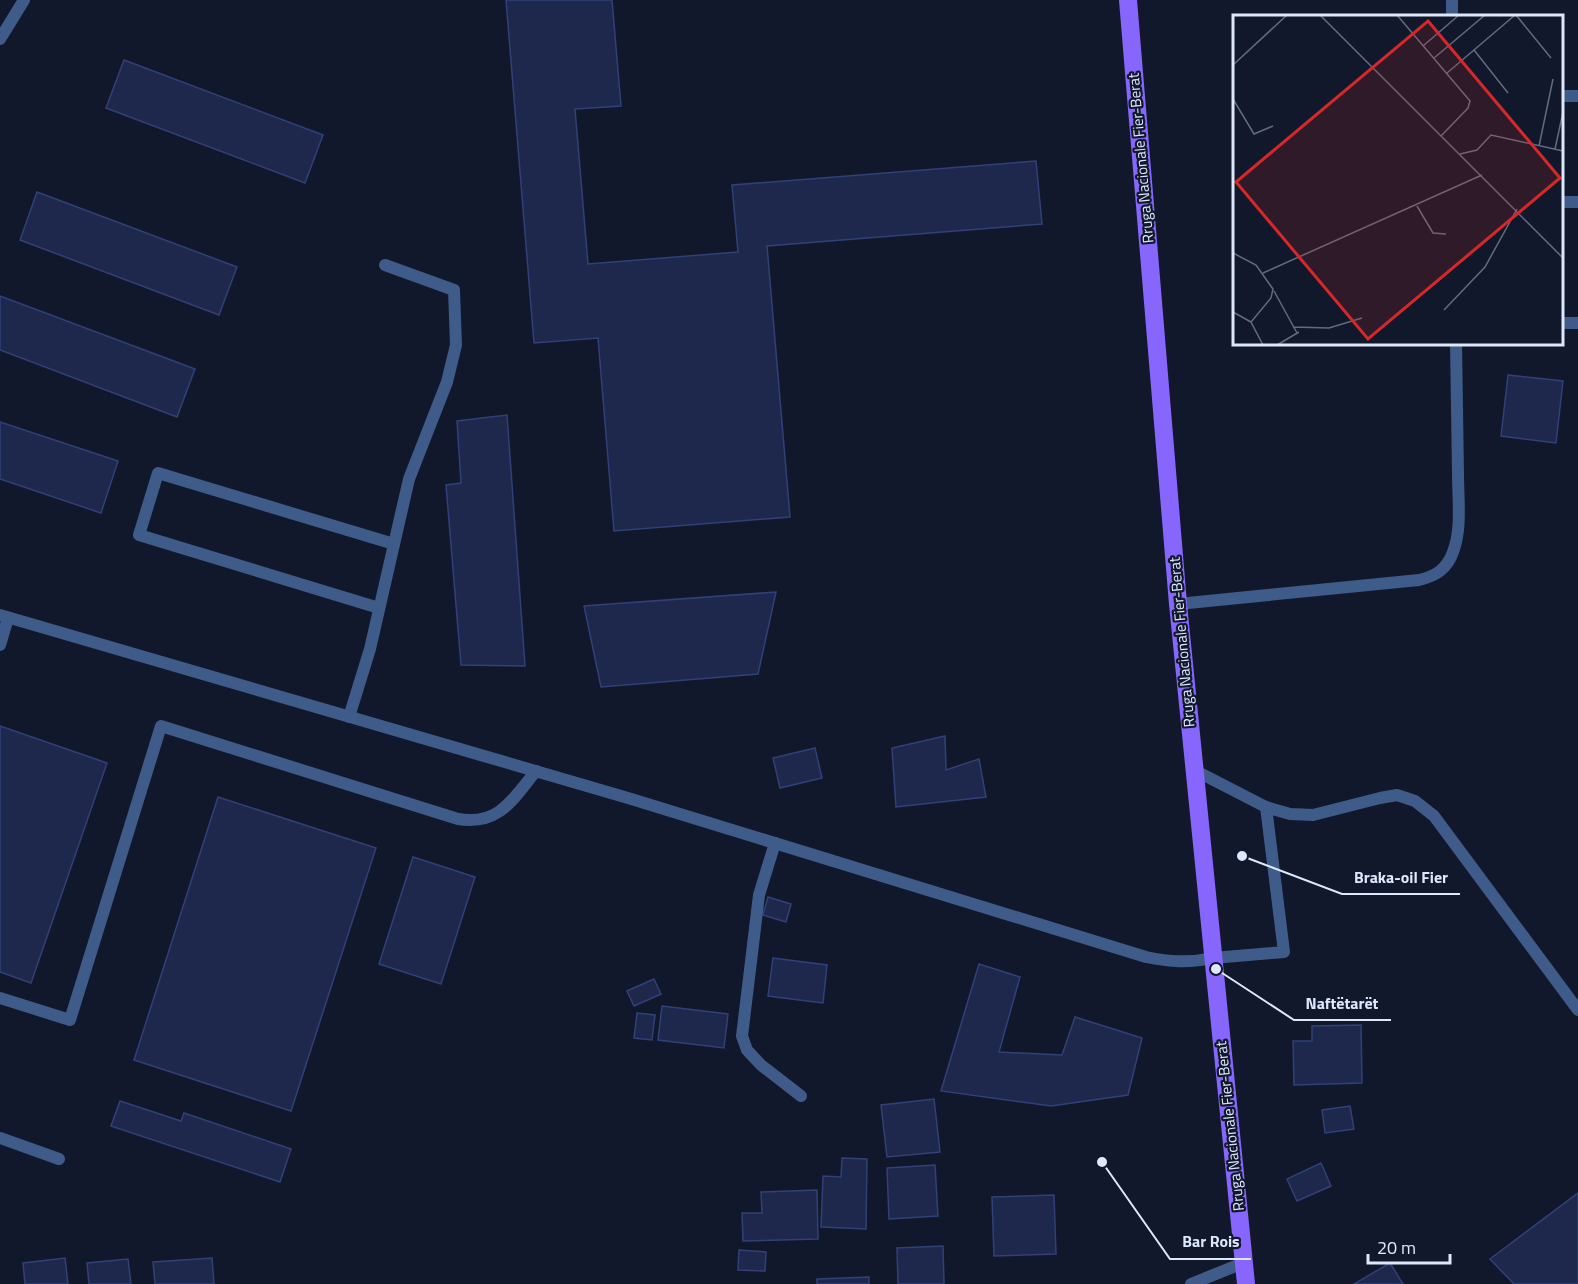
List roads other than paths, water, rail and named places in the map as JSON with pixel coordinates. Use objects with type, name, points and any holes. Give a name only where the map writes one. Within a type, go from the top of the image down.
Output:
[{"type":"main road","name":"Rruga Nacionale Fier-Berat","points":[[1128,0],[1178,604],[1246,1284]]},
{"type":"street","points":[[0,39],[24,0]]},
{"type":"street","points":[[1563,201],[1578,202]]},
{"type":"street","points":[[349,717],[370,649],[409,479],[447,382],[456,345],[454,290],[385,265]]},
{"type":"street","points":[[1178,604],[1419,580],[1433,577],[1446,567],[1453,553],[1458,519],[1456,345]]},
{"type":"street","points":[[379,608],[139,535],[159,473],[394,544]]},
{"type":"street","points":[[0,645],[4,616],[536,771],[1168,962],[1191,962],[1284,952],[1266,807]]},
{"type":"street","points":[[0,998],[70,1020],[161,726],[474,822],[492,816],[507,806],[536,771]]},
{"type":"street","points":[[1194,770],[1266,807],[1290,813],[1313,815],[1397,795],[1415,801],[1434,816],[1578,1010]]},
{"type":"street","points":[[775,843],[759,895],[742,1036],[747,1050],[761,1065],[801,1096]]},
{"type":"street","points":[[0,1138],[59,1159]]},
{"type":"street","points":[[1191,1284],[1244,1263]]},
{"type":"place","name":"Braka-oil Fier","points":[[1242,856]]},
{"type":"place","name":"Naftëtarët","points":[[1216,969]]},
{"type":"place","name":"Bar Rois","points":[[1102,1162]]}]
